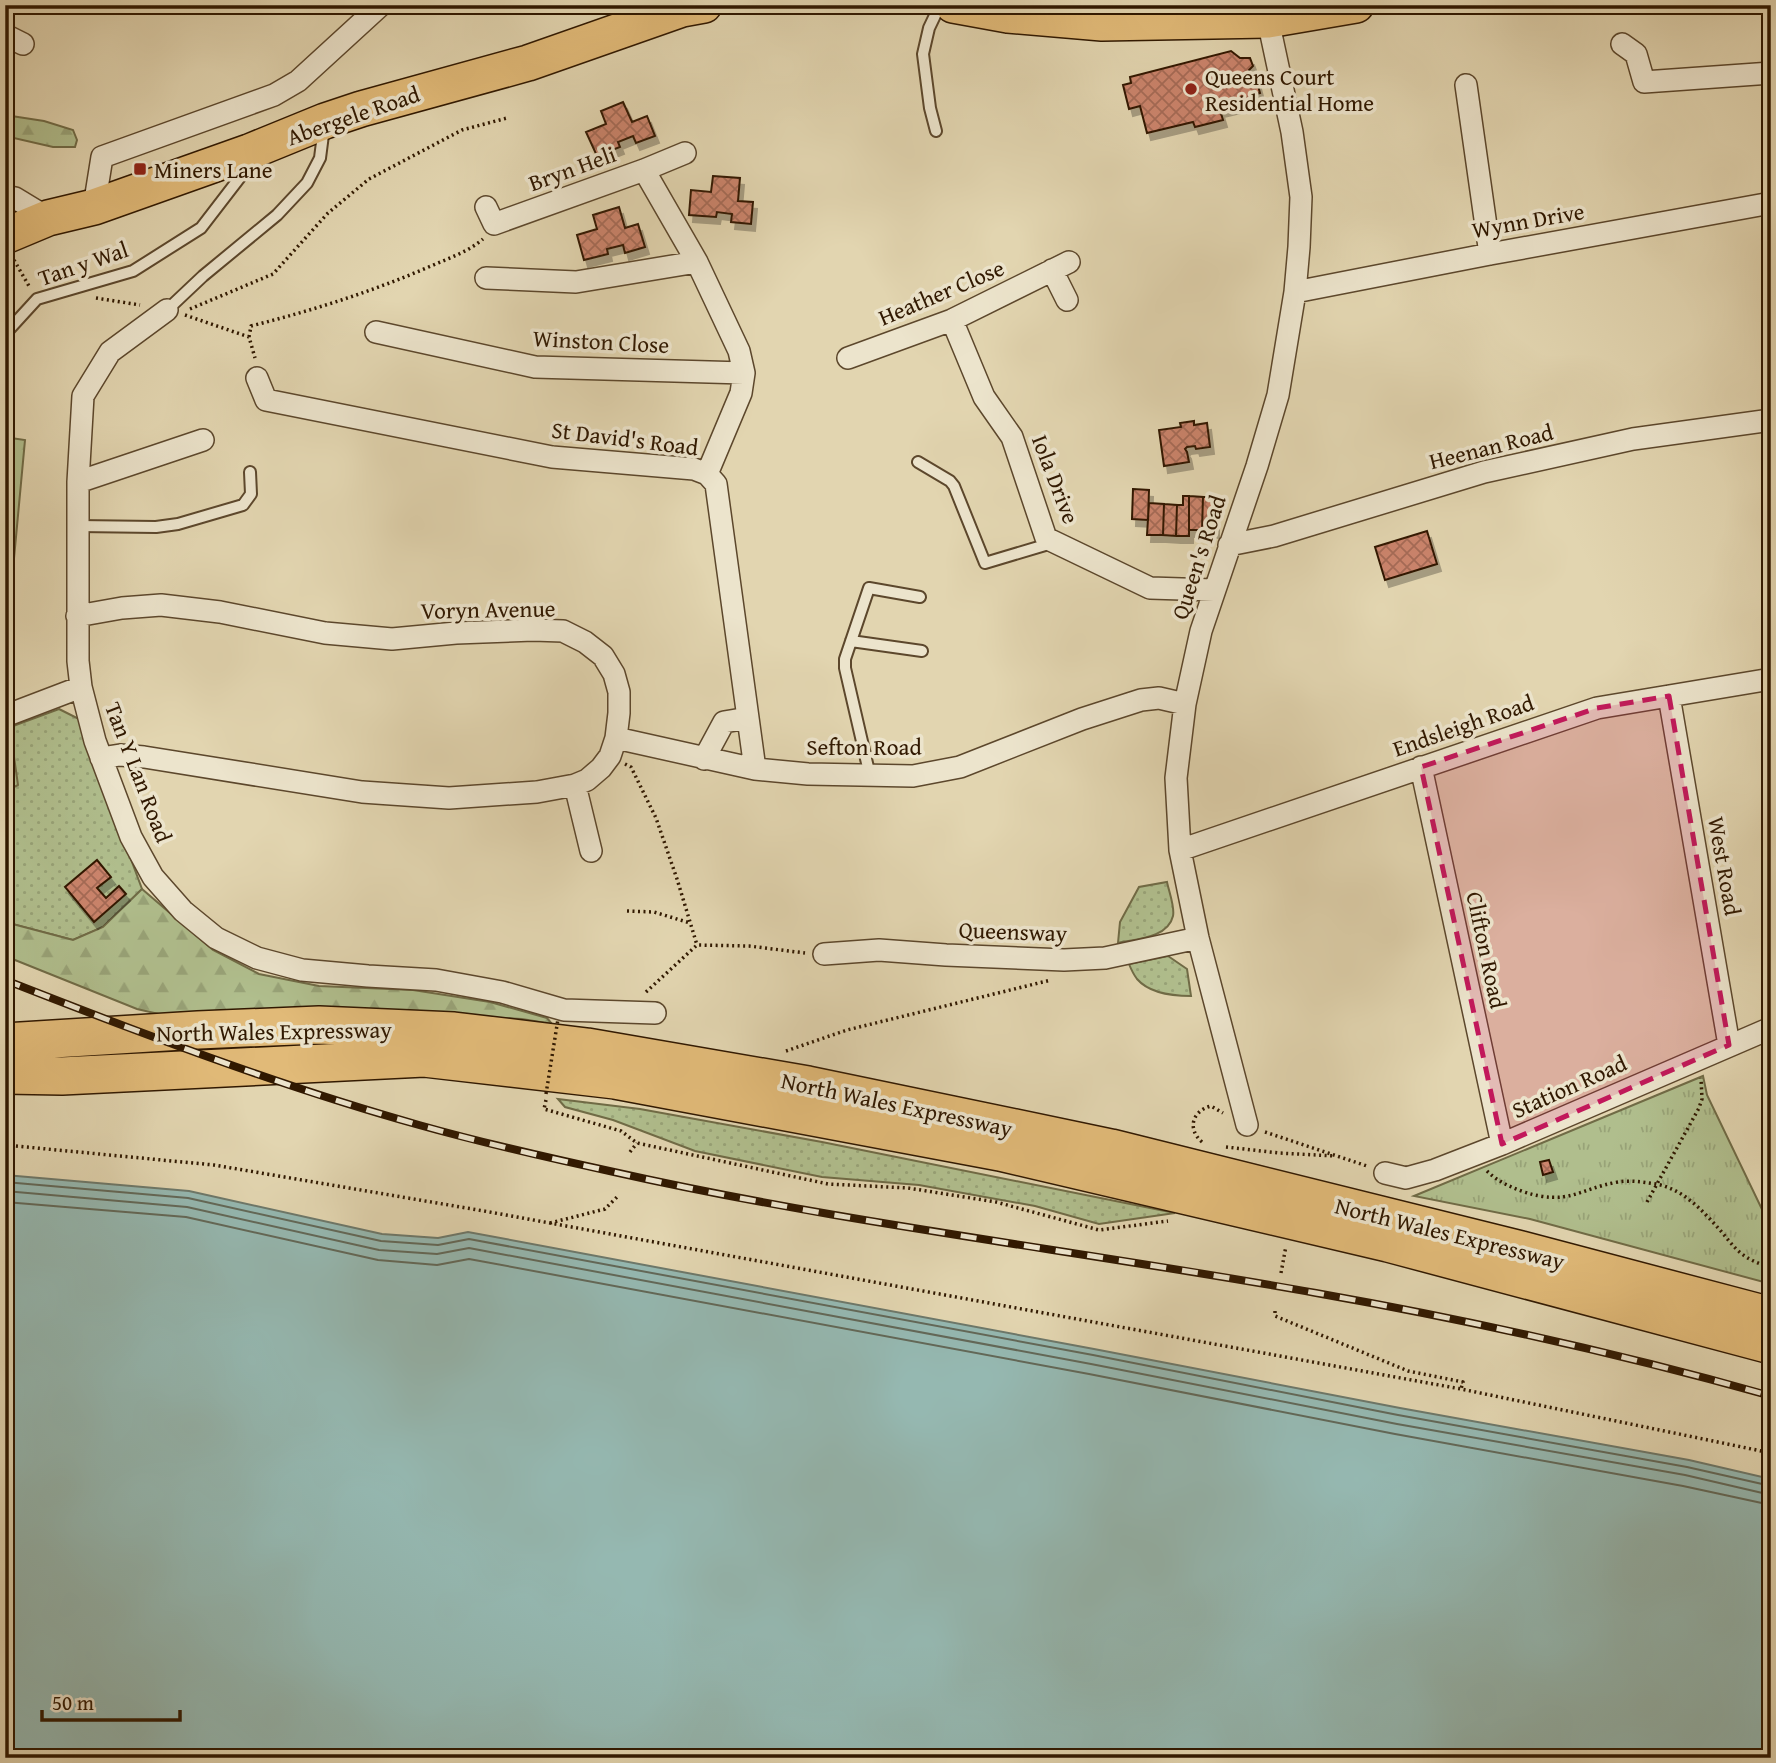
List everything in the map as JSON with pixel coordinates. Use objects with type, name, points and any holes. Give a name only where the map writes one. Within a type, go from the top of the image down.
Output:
[{"type":"highway","name":"North Wales Expressway","points":[[5,1042],[320,1025],[454,1031],[587,1047],[808,1085],[1111,1148],[1521,1250],[1771,1316]]},
{"type":"highway","name":"North Wales Expressway","points":[[5,1075],[62,1076],[424,1058],[615,1080],[1000,1152],[1388,1242],[1771,1345]]},
{"type":"main road","name":"Abergele Road","points":[[8,246],[48,218],[94,207],[263,147],[361,108],[528,63],[682,9],[704,5]]},
{"type":"main road","points":[[953,5],[1102,23],[1171,14],[1287,14],[1356,5]]},
{"type":"street","points":[[94,207],[102,157],[274,95],[299,81],[381,5]]},
{"type":"street","name":"Queen's Road","points":[[1238,1116],[1180,850],[1177,778],[1185,704],[1201,631],[1278,395],[1295,292],[1300,247],[1301,197],[1292,132],[1287,14]]},
{"type":"street","points":[[1622,44],[1636,54],[1644,82],[1771,73]]},
{"type":"street","points":[[1466,85],[1490,254]]},
{"type":"street","name":"Bryn Heli","points":[[490,215],[644,170],[685,153]]},
{"type":"street","points":[[644,170],[697,262],[739,351],[744,373],[741,393],[707,474]]},
{"type":"street","points":[[5,196],[15,198],[48,218]]},
{"type":"street","name":"Wynn Drive","points":[[1295,292],[1771,203]]},
{"type":"street","points":[[486,278],[576,282],[697,262]]},
{"type":"street","name":"Heather Close","points":[[848,359],[952,320],[1061,266],[1067,300]]},
{"type":"street","name":"Tan Y Lan Road","points":[[167,310],[110,352],[83,396],[78,482],[78,662],[81,687],[101,758],[131,837],[153,877],[183,911],[216,938],[257,958],[302,970],[436,980],[502,992],[564,1010],[655,1013]]},
{"type":"street","name":"Iola Drive","points":[[952,320],[984,397],[1013,437],[1046,538],[1150,588],[1213,590]]},
{"type":"street","name":"Winston Close","points":[[376,332],[535,367],[744,373]]},
{"type":"street","name":"St David's Road","points":[[257,378],[265,400],[552,457],[694,470],[707,474],[716,484],[755,769]]},
{"type":"street","name":"Heenan Road","points":[[1229,545],[1274,536],[1484,472],[1633,439],[1771,420]]},
{"type":"street","points":[[78,482],[204,440]]},
{"type":"street","name":"Voryn Avenue","points":[[78,616],[122,608],[161,605],[220,612],[325,633],[392,639],[456,633],[563,631],[585,642],[603,656],[614,674],[619,713],[613,747]]},
{"type":"street","name":"Endsleigh Road","points":[[1180,850],[1597,708],[1771,679]]},
{"type":"street","points":[[5,716],[81,687]]},
{"type":"street","name":"West Road","points":[[1669,696],[1729,1045]]},
{"type":"street","name":"Sefton Road","points":[[613,747],[755,769],[808,774],[913,776],[960,766],[1082,719],[1141,700],[1159,698],[1185,704]]},
{"type":"street","points":[[704,759],[723,722],[748,718]]},
{"type":"street","points":[[101,758],[120,755],[144,757],[362,792],[449,798],[537,792],[575,785],[587,780],[601,768],[613,747]]},
{"type":"street","name":"Clifton Road","points":[[1421,766],[1502,1144]]},
{"type":"street","points":[[575,785],[591,851]]},
{"type":"street","name":"Queensway","points":[[824,954],[879,950],[1064,960],[1105,958],[1198,938]]},
{"type":"street","name":"Station Road","points":[[1385,1173],[1406,1178],[1478,1154],[1771,1028]]},
{"type":"lane","points":[[936,131],[923,54],[929,28],[940,5]]},
{"type":"lane","points":[[167,310],[203,276],[277,215],[307,183],[320,158],[325,121]]},
{"type":"lane","name":"Tan y Wal","points":[[5,334],[37,299],[133,271],[201,228],[263,147]]},
{"type":"lane","points":[[918,462],[954,485],[985,563],[1054,542]]},
{"type":"lane","points":[[78,526],[156,527],[178,524],[243,505],[251,494],[250,472]]},
{"type":"lane","points":[[870,776],[845,659],[869,588],[920,597]]},
{"type":"lane","points":[[851,641],[922,651]]},
{"type":"path","points":[[249,337],[178,313],[273,274],[328,213],[369,179],[462,130],[507,118]]},
{"type":"path","points":[[257,378],[255,356],[249,337],[251,326],[311,311],[389,284],[466,250],[482,240],[490,215]]},
{"type":"path","points":[[8,246],[37,299]]},
{"type":"path","points":[[93,298],[167,310]]},
{"type":"path","points":[[613,747],[631,767],[656,818],[697,945]]},
{"type":"path","points":[[627,911],[654,912],[690,923]]},
{"type":"path","points":[[624,1012],[697,945],[749,946],[824,954]]},
{"type":"path","points":[[786,1051],[847,1030],[1055,979]]},
{"type":"path","points":[[558,1019],[544,1109],[621,1131],[637,1143],[828,1184],[908,1188],[996,1202],[1099,1230],[1167,1221]]},
{"type":"path","points":[[1647,1202],[1699,1108],[1702,1099],[1700,1058]]},
{"type":"path","points":[[1238,1116],[1335,1156],[1385,1173]]},
{"type":"path","points":[[630,1152],[637,1143]]},
{"type":"path","points":[[5,1145],[214,1165],[548,1223],[1461,1389],[1771,1453]]},
{"type":"path","points":[[1478,1154],[1488,1172],[1497,1180],[1515,1189],[1550,1198],[1578,1195],[1620,1181],[1636,1181],[1669,1188],[1685,1195],[1740,1253],[1771,1268]]},
{"type":"path","points":[[548,1223],[605,1209],[618,1196]]},
{"type":"path","points":[[1281,1273],[1287,1245]]},
{"type":"path","points":[[1275,1311],[1275,1316],[1408,1371],[1463,1382],[1461,1389]]},
{"type":"highlighted area","points":[[1669,696],[1729,1045],[1502,1144],[1421,767],[1597,708]]},
{"type":"green space","points":[[5,115],[44,121],[73,130],[77,140],[75,147],[53,147],[5,136]]},
{"type":"green space","points":[[11,438],[25,440],[12,580],[5,592],[5,448]]},
{"type":"green space","points":[[59,709],[79,719],[142,889],[103,927],[73,940],[5,922],[5,729]]},
{"type":"green space","points":[[14,757],[18,785],[5,792],[5,761]]},
{"type":"green space","points":[[1167,882],[1173,908],[1170,923],[1158,933],[1118,943],[1120,922],[1139,887]]},
{"type":"green space","points":[[142,889],[213,950],[259,974],[319,986],[413,990],[490,1002],[547,1018],[552,1024],[522,1019],[344,1011],[176,1018],[137,1009],[5,956],[5,922],[73,940],[103,927]]},
{"type":"green space","points":[[1168,956],[1187,969],[1191,996],[1169,995],[1148,988],[1137,979],[1129,964]]},
{"type":"green space","points":[[1703,1076],[1707,1095],[1771,1228],[1771,1284],[1530,1219],[1414,1196]]},
{"type":"green space","points":[[558,1099],[640,1109],[822,1142],[1175,1213],[1099,1224],[1035,1206],[919,1185],[822,1177],[695,1151],[613,1120],[565,1107]]},
{"type":"water","points":[[5,1175],[189,1191],[382,1234],[438,1238],[468,1232],[1689,1460],[1771,1479],[1771,1758],[5,1758]]},
{"type":"building","name":"Queens Court Residential Home","points":[[1231,51],[1240,58],[1250,58],[1253,66],[1249,70],[1260,93],[1252,95],[1254,102],[1220,110],[1223,120],[1195,127],[1193,122],[1147,133],[1140,106],[1129,109],[1123,85],[1131,83],[1130,77]]},
{"type":"building","points":[[623,102],[632,122],[647,116],[655,136],[636,143],[633,136],[618,142],[620,147],[597,156],[586,132],[606,124],[601,111]]},
{"type":"building","points":[[713,176],[740,178],[738,201],[753,202],[751,224],[731,222],[732,214],[717,212],[716,217],[689,215],[691,190],[711,192]]},
{"type":"building","points":[[619,207],[625,228],[638,224],[645,247],[625,253],[623,245],[607,249],[608,254],[584,260],[577,235],[597,229],[593,215]]},
{"type":"building","points":[[1194,421],[1194,425],[1207,423],[1210,447],[1187,447],[1185,449],[1189,462],[1164,466],[1159,430],[1181,427],[1180,423]]},
{"type":"building","points":[[1133,489],[1149,490],[1148,520],[1132,519]]},
{"type":"building","points":[[1183,496],[1189,496],[1189,536],[1176,536],[1177,505],[1183,505]]},
{"type":"building","points":[[1189,496],[1203,497],[1202,530],[1189,530]]},
{"type":"building","points":[[1203,497],[1215,497],[1215,531],[1202,530]]},
{"type":"building","points":[[1149,503],[1164,504],[1163,535],[1147,535]]},
{"type":"building","points":[[1164,504],[1177,505],[1176,536],[1163,535]]},
{"type":"building","points":[[1427,531],[1437,564],[1385,580],[1375,547]]},
{"type":"building","points":[[97,860],[111,877],[97,888],[106,898],[119,886],[126,894],[94,922],[65,887]]},
{"type":"building","points":[[1549,1160],[1553,1172],[1543,1175],[1540,1162]]},
{"type":"railway","points":[[5,980],[263,1076],[367,1110],[516,1150],[789,1207],[1228,1278],[1431,1315],[1602,1352],[1771,1396]]},
{"type":"place","name":"Queens Court Residential Home","points":[[1191,89]]},
{"type":"place","name":"Miners Lane","points":[[140,169]]}]
